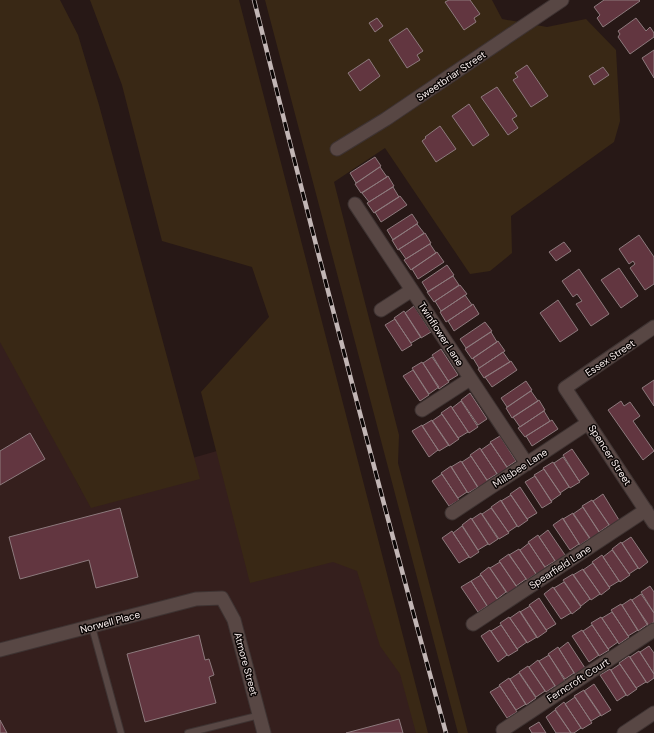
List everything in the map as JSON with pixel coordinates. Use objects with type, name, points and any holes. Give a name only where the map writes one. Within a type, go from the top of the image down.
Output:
[{"type":"street","name":"Sweetbriar Street","points":[[338,149],[386,120],[562,0]]},
{"type":"street","name":"Twinflower Lane","points":[[355,204],[526,464]]},
{"type":"street","points":[[381,310],[412,290]]},
{"type":"street","name":"Essex Street","points":[[565,388],[654,327]]},
{"type":"street","points":[[422,410],[470,379]]},
{"type":"street","name":"Spencer Street","points":[[565,388],[654,523]]},
{"type":"street","name":"Millsbee Lane","points":[[452,513],[588,423]]},
{"type":"street","name":"Spearfield Lane","points":[[473,624],[646,510]]},
{"type":"street","name":"Norwell Place","points":[[1,647],[92,627],[196,599],[222,598]]},
{"type":"street","name":"Atmore Street","points":[[222,598],[234,620],[264,733]]},
{"type":"street","name":"Ferncroft Court","points":[[503,730],[654,630]]},
{"type":"street","points":[[624,733],[654,713]]},
{"type":"lane","points":[[92,627],[121,733]]},
{"type":"lane","points":[[188,733],[260,715]]},
{"type":"shaded area","points":[[0,0],[60,0],[78,35],[99,105],[200,479],[91,508],[0,342]]},
{"type":"shaded area","points":[[90,0],[239,0],[428,733],[416,733],[400,674],[380,646],[357,571],[333,562],[250,583],[201,392],[269,317],[252,267],[162,241],[122,85]]},
{"type":"shaded area","points":[[265,0],[492,0],[502,19],[547,27],[586,19],[616,50],[620,121],[614,142],[511,216],[512,253],[490,271],[470,274],[385,148],[334,182],[399,435],[398,463],[468,733],[458,733]]},
{"type":"shaded area","points":[[0,327],[81,490],[342,415],[427,733],[0,733]]},
{"type":"building","points":[[449,0],[470,0],[480,14],[474,18],[476,22],[464,30],[445,2]]},
{"type":"building","points":[[604,0],[640,1],[603,27],[597,18],[600,15],[594,7]]},
{"type":"building","points":[[377,18],[383,26],[375,32],[369,23]]},
{"type":"building","points":[[636,18],[646,31],[650,27],[654,33],[654,37],[630,54],[618,37],[620,34],[618,31]]},
{"type":"building","points":[[407,28],[423,51],[417,55],[420,60],[407,68],[389,40]]},
{"type":"building","points":[[654,50],[654,78],[642,58]]},
{"type":"building","points":[[369,59],[380,76],[360,91],[348,73]]},
{"type":"building","points":[[527,65],[548,96],[531,107],[513,80],[518,77],[515,73]]},
{"type":"building","points":[[603,67],[609,75],[594,85],[589,76]]},
{"type":"building","points":[[497,87],[517,116],[512,119],[518,128],[508,135],[481,97]]},
{"type":"building","points":[[469,104],[489,135],[473,146],[452,116]]},
{"type":"building","points":[[440,126],[456,149],[436,162],[422,141]]},
{"type":"building","points":[[375,157],[381,166],[356,183],[350,173]]},
{"type":"building","points":[[380,167],[387,177],[361,193],[355,184]]},
{"type":"building","points":[[388,176],[394,186],[369,202],[362,193]]},
{"type":"building","points":[[393,187],[399,197],[374,213],[367,203]]},
{"type":"building","points":[[400,196],[407,205],[381,222],[375,212]]},
{"type":"building","points":[[412,214],[418,223],[393,240],[387,230]]},
{"type":"building","points":[[417,224],[424,233],[398,250],[392,240]]},
{"type":"building","points":[[425,233],[431,243],[406,259],[399,249]]},
{"type":"building","points":[[639,235],[654,257],[654,284],[645,290],[630,268],[635,264],[633,261],[629,264],[619,249]]},
{"type":"building","points":[[564,242],[571,251],[556,261],[549,252]]},
{"type":"building","points":[[430,244],[436,253],[411,270],[404,260]]},
{"type":"building","points":[[437,252],[444,262],[418,279],[412,269]]},
{"type":"building","points":[[447,265],[454,275],[428,292],[422,282]]},
{"type":"building","points":[[619,268],[638,296],[621,308],[601,280]]},
{"type":"building","points":[[579,269],[609,314],[591,326],[576,304],[582,301],[577,294],[573,297],[562,281]]},
{"type":"building","points":[[453,276],[459,285],[434,302],[427,292]]},
{"type":"building","points":[[460,285],[467,294],[441,311],[435,301]]},
{"type":"building","points":[[465,295],[472,305],[446,322],[440,312]]},
{"type":"building","points":[[558,300],[578,330],[560,342],[540,313]]},
{"type":"building","points":[[473,304],[479,314],[454,331],[448,321]]},
{"type":"building","points":[[414,306],[431,332],[421,338],[405,313]]},
{"type":"building","points":[[404,311],[421,337],[411,343],[394,318]]},
{"type":"building","points":[[395,319],[412,345],[402,351],[385,325]]},
{"type":"building","points":[[485,322],[492,331],[466,348],[460,339]]},
{"type":"building","points":[[491,332],[497,342],[472,359],[465,349]]},
{"type":"building","points":[[498,341],[505,351],[479,368],[473,358]]},
{"type":"building","points":[[441,349],[458,375],[448,381],[432,355]]},
{"type":"building","points":[[503,352],[510,362],[484,378],[478,369]]},
{"type":"building","points":[[432,357],[449,382],[439,389],[423,363]]},
{"type":"building","points":[[511,361],[517,370],[492,387],[485,377]]},
{"type":"building","points":[[422,362],[439,387],[429,394],[412,368]]},
{"type":"building","points":[[413,370],[429,395],[420,401],[403,376]]},
{"type":"building","points":[[654,380],[654,406],[642,388]]},
{"type":"building","points":[[526,381],[532,390],[507,407],[501,398]]},
{"type":"building","points":[[531,391],[538,401],[512,418],[506,408]]},
{"type":"building","points":[[470,393],[487,419],[478,425],[461,400]]},
{"type":"building","points":[[539,400],[545,410],[520,427],[513,417]]},
{"type":"building","points":[[461,401],[478,427],[469,433],[452,408]]},
{"type":"building","points":[[621,401],[624,406],[630,402],[640,416],[633,421],[654,451],[643,460],[608,410]]},
{"type":"building","points":[[451,406],[468,432],[458,438],[441,413]]},
{"type":"building","points":[[544,411],[550,421],[525,437],[518,428]]},
{"type":"building","points":[[442,414],[459,439],[449,446],[432,421]]},
{"type":"building","points":[[432,420],[449,445],[439,451],[422,426]]},
{"type":"building","points":[[552,420],[558,429],[532,446],[526,436]]},
{"type":"building","points":[[422,425],[438,450],[429,457],[412,431]]},
{"type":"building","points":[[30,433],[45,459],[0,485],[0,451]]},
{"type":"building","points":[[500,436],[516,461],[507,467],[490,442]]},
{"type":"building","points":[[491,443],[508,469],[498,475],[481,450]]},
{"type":"building","points":[[480,448],[497,474],[487,480],[470,455]]},
{"type":"building","points":[[572,449],[589,474],[579,481],[563,455]]},
{"type":"building","points":[[471,456],[488,482],[478,488],[462,462]]},
{"type":"building","points":[[563,457],[580,482],[570,488],[554,463]]},
{"type":"building","points":[[461,461],[478,487],[468,493],[451,467]]},
{"type":"building","points":[[553,462],[569,487],[560,493],[543,468]]},
{"type":"building","points":[[451,466],[467,492],[458,498],[441,473]]},
{"type":"building","points":[[544,469],[561,494],[551,501],[534,475]]},
{"type":"building","points":[[442,474],[459,500],[449,506],[432,481]]},
{"type":"building","points":[[535,476],[552,502],[542,508],[525,482]]},
{"type":"building","points":[[520,487],[537,513],[527,519],[510,494]]},
{"type":"building","points":[[603,494],[619,520],[610,526],[593,501]]},
{"type":"building","points":[[511,495],[528,520],[518,527],[501,501]]},
{"type":"building","points":[[501,500],[517,526],[508,532],[491,507]]},
{"type":"building","points":[[592,500],[609,525],[599,532],[582,506]]},
{"type":"building","points":[[583,507],[600,533],[590,539],[573,514]]},
{"type":"building","points":[[120,508],[138,577],[96,588],[89,560],[20,579],[9,537]]},
{"type":"building","points":[[491,508],[509,533],[499,539],[482,514]]},
{"type":"building","points":[[481,513],[498,539],[489,545],[472,519]]},
{"type":"building","points":[[573,513],[590,538],[580,545],[563,519]]},
{"type":"building","points":[[471,518],[488,544],[478,550],[462,525]]},
{"type":"building","points":[[563,518],[579,544],[570,550],[553,525]]},
{"type":"building","points":[[462,526],[479,552],[470,558],[453,533]]},
{"type":"building","points":[[548,530],[565,555],[556,562],[539,537]]},
{"type":"building","points":[[452,531],[469,557],[459,563],[442,538]]},
{"type":"building","points":[[538,535],[555,561],[545,567],[528,542]]},
{"type":"building","points":[[631,537],[648,562],[639,569],[622,543]]},
{"type":"building","points":[[621,542],[638,568],[629,574],[612,549]]},
{"type":"building","points":[[529,543],[546,569],[537,575],[520,550]]},
{"type":"building","points":[[519,549],[536,574],[527,580],[509,555]]},
{"type":"building","points":[[612,550],[630,575],[620,582],[603,557]]},
{"type":"building","points":[[509,554],[526,579],[516,586],[499,561]]},
{"type":"building","points":[[602,555],[619,581],[609,587],[592,562]]},
{"type":"building","points":[[500,562],[517,587],[508,594],[490,568]]},
{"type":"building","points":[[593,563],[610,588],[601,595],[583,570]]},
{"type":"building","points":[[489,567],[506,592],[497,599],[480,574]]},
{"type":"building","points":[[583,569],[600,594],[591,600],[573,575]]},
{"type":"building","points":[[573,574],[590,599],[581,606],[563,580]]},
{"type":"building","points":[[481,575],[498,600],[488,607],[471,581]]},
{"type":"building","points":[[471,581],[487,606],[478,612],[461,587]]},
{"type":"building","points":[[564,582],[581,607],[572,614],[554,588]]},
{"type":"building","points":[[650,586],[654,592],[654,613],[641,592]]},
{"type":"building","points":[[553,587],[571,613],[561,619],[544,594]]},
{"type":"building","points":[[641,594],[654,613],[654,622],[648,626],[632,600]]},
{"type":"building","points":[[539,598],[556,624],[546,630],[529,605]]},
{"type":"building","points":[[631,599],[648,624],[638,631],[622,605]]},
{"type":"building","points":[[621,604],[638,630],[628,636],[611,610]]},
{"type":"building","points":[[530,606],[547,631],[537,638],[520,612]]},
{"type":"building","points":[[520,611],[537,637],[527,643],[510,618]]},
{"type":"building","points":[[612,612],[629,637],[619,644],[602,618]]},
{"type":"building","points":[[509,617],[527,642],[517,649],[500,623]]},
{"type":"building","points":[[601,617],[618,642],[608,649],[591,623]]},
{"type":"building","points":[[501,625],[518,650],[508,656],[491,631]]},
{"type":"building","points":[[592,625],[609,650],[599,656],[583,631]]},
{"type":"building","points":[[490,630],[507,655],[498,662],[481,636]]},
{"type":"building","points":[[582,630],[599,655],[589,662],[572,636]]},
{"type":"building","points":[[199,635],[205,660],[209,659],[214,675],[209,677],[216,703],[145,722],[127,654]]},
{"type":"building","points":[[568,642],[585,668],[575,674],[559,649]]},
{"type":"building","points":[[649,646],[654,653],[654,674],[640,652]]},
{"type":"building","points":[[558,647],[574,673],[565,679],[548,654]]},
{"type":"building","points":[[639,651],[654,674],[654,678],[647,683],[630,657]]},
{"type":"building","points":[[549,655],[565,681],[556,687],[539,661]]},
{"type":"building","points":[[629,656],[646,682],[636,688],[619,663]]},
{"type":"building","points":[[538,660],[555,686],[546,692],[529,667]]},
{"type":"building","points":[[620,664],[637,689],[627,696],[611,670]]},
{"type":"building","points":[[528,666],[545,691],[536,697],[519,672]]},
{"type":"building","points":[[610,669],[626,695],[617,701],[600,675]]},
{"type":"building","points":[[519,673],[536,698],[526,705],[510,679]]},
{"type":"building","points":[[509,678],[526,704],[516,710],[499,685]]},
{"type":"building","points":[[594,684],[611,710],[601,716],[584,691]]},
{"type":"building","points":[[500,686],[517,712],[507,718],[490,692]]},
{"type":"building","points":[[584,690],[601,715],[591,721],[574,696]]},
{"type":"building","points":[[575,697],[592,723],[582,729],[565,704]]},
{"type":"building","points":[[564,702],[581,728],[574,733],[571,733],[555,709]]},
{"type":"building","points":[[555,710],[571,733],[556,733],[546,717]]},
{"type":"building","points":[[399,719],[403,733],[346,733]]},
{"type":"building","points":[[0,720],[7,733],[0,733]]},
{"type":"building","points":[[539,722],[546,733],[532,733],[529,728]]},
{"type":"railway","points":[[254,0],[300,184],[396,550],[446,733]]}]
